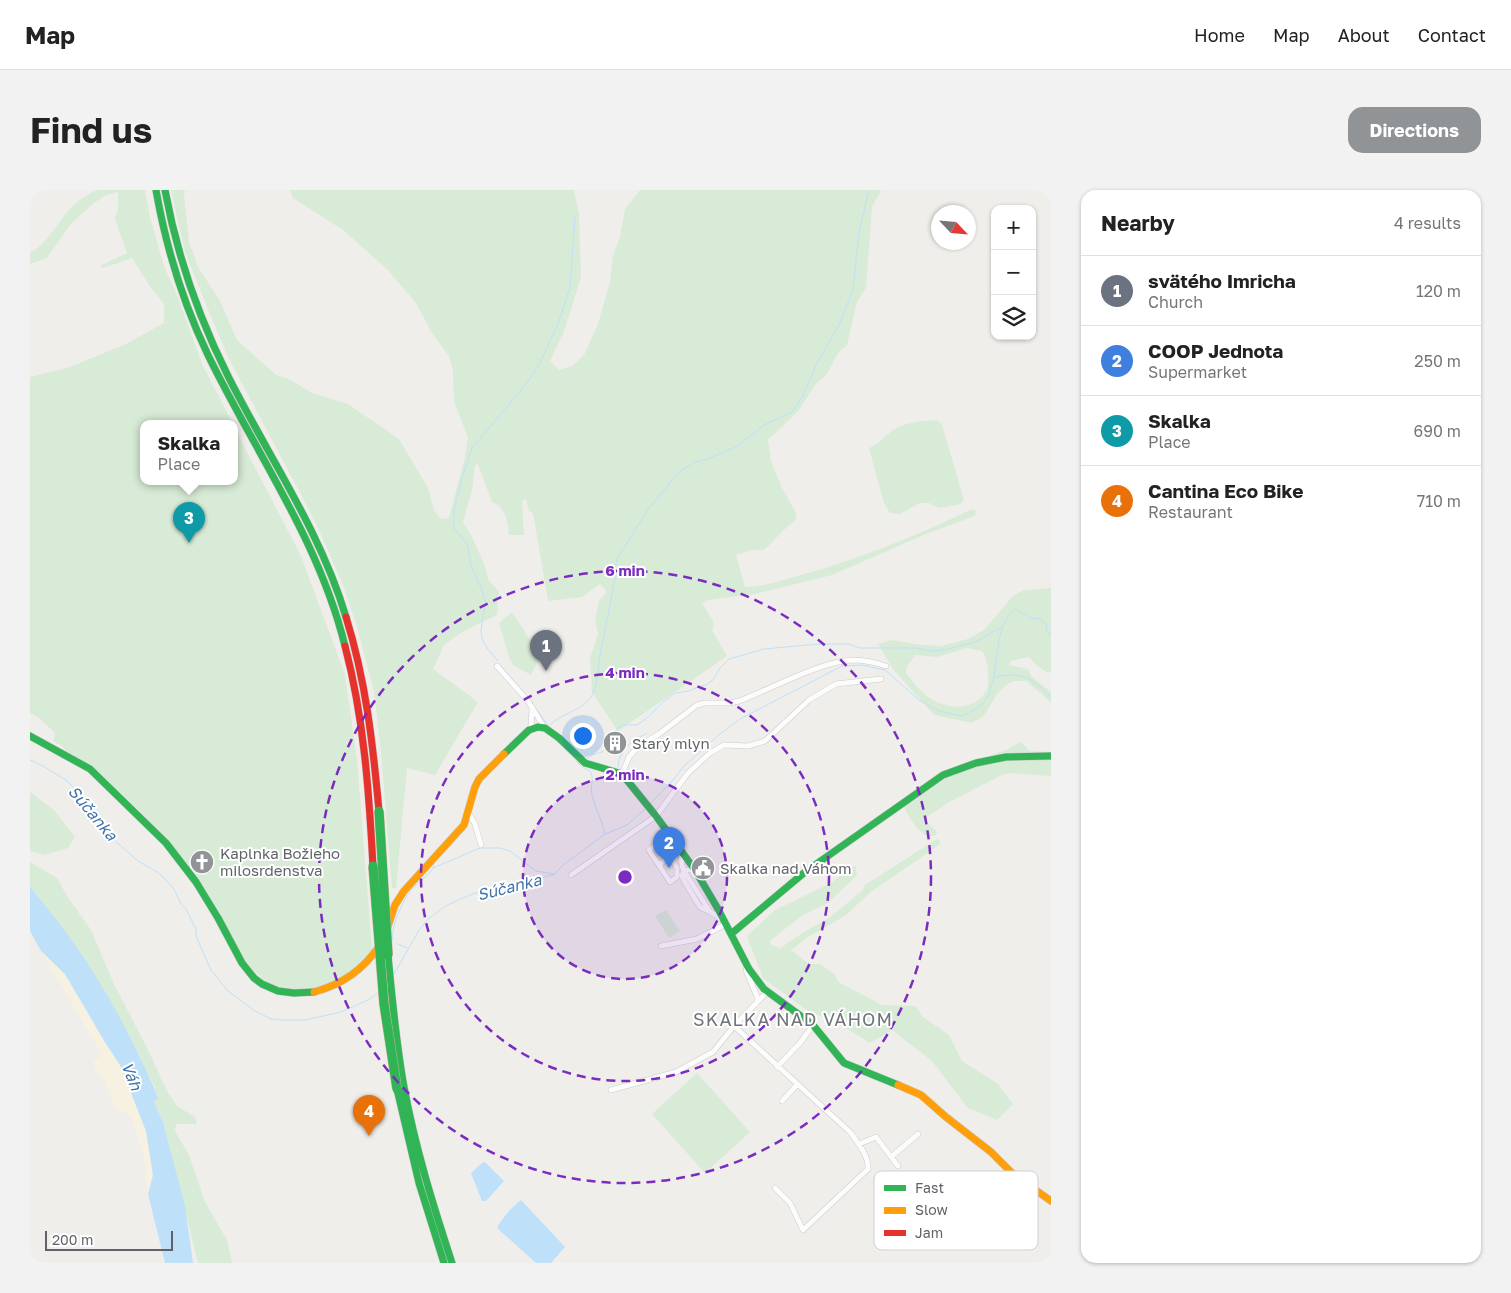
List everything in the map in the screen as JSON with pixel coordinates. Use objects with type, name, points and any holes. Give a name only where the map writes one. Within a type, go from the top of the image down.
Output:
[{"type":"main road","points":[[156,190],[171,257],[191,316],[209,356],[287,500],[314,556],[339,620],[351,664],[358,696],[366,758],[379,959],[384,1004],[419,1183],[444,1263]]},
{"type":"main road","points":[[164,190],[176,244],[198,310],[232,384],[285,480],[322,553],[346,617],[370,717],[401,1088],[426,1180],[452,1263]]},
{"type":"main road","points":[[30,736],[90,769],[152,828],[188,871],[250,974],[270,988],[287,993],[305,994],[326,988],[355,973],[367,963],[380,946],[400,896],[464,825],[479,779],[524,733],[531,728],[544,727],[552,731],[584,762],[622,774],[653,812],[695,870],[749,968],[767,992],[813,1025],[844,1063],[921,1095],[950,1121],[991,1152],[1010,1171]]},
{"type":"main road","points":[[731,934],[805,872],[944,775],[976,763],[1006,757],[1051,756]]},
{"type":"main road","points":[[1038,1192],[1051,1201]]},
{"type":"street","points":[[622,774],[629,757],[639,746],[697,705],[739,701],[829,664],[859,660],[886,666]]},
{"type":"street","points":[[497,666],[532,708],[544,727]]},
{"type":"street","points":[[571,875],[653,812],[688,773],[710,753],[724,745],[748,746],[765,741],[809,700],[836,684],[881,679]]},
{"type":"street","points":[[531,728],[532,708]]},
{"type":"street","points":[[468,812],[475,824],[481,845]]},
{"type":"street","points":[[669,834],[649,850],[660,864],[670,882],[677,877],[676,868],[670,857]]},
{"type":"street","points":[[660,864],[681,849]]},
{"type":"street","points":[[662,946],[697,939],[725,922],[700,907],[682,879],[684,871],[681,849]]},
{"type":"street","points":[[684,871],[695,870]]},
{"type":"street","points":[[749,968],[746,970],[758,999],[756,1004]]},
{"type":"street","points":[[611,1090],[676,1072],[713,1052],[734,1026],[767,992]]},
{"type":"street","points":[[777,1067],[790,1055],[813,1025]]},
{"type":"street","points":[[734,1026],[850,1132],[859,1144],[869,1164],[868,1169],[803,1230],[790,1203],[775,1188]]},
{"type":"street","points":[[782,1101],[797,1084]]},
{"type":"street","points":[[891,1156],[918,1134]]},
{"type":"street","points":[[859,1144],[876,1137],[898,1166]]},
{"type":"green space","points":[[97,190],[145,190],[150,218],[165,269],[177,295],[203,366],[231,420],[140,420],[140,485],[238,485],[238,435],[301,556],[345,675],[357,759],[372,950],[362,965],[346,977],[312,990],[293,991],[277,988],[263,980],[251,968],[241,953],[200,885],[196,874],[204,867],[201,862],[188,866],[168,839],[95,768],[68,754],[62,746],[53,741],[55,733],[39,718],[30,713],[30,377],[70,367],[126,344],[164,323],[164,304],[151,288],[132,258],[103,268],[100,266],[127,253],[115,219],[118,208],[118,192],[104,196],[90,206],[70,225],[47,258],[30,264],[30,253],[49,237],[70,209]]},
{"type":"green space","points":[[171,190],[185,190],[189,242],[198,267],[220,301],[237,340],[276,375],[289,379],[312,393],[348,404],[399,439],[428,488],[434,510],[441,519],[449,518],[465,457],[468,437],[454,402],[453,370],[449,356],[432,333],[416,303],[388,270],[343,230],[293,198],[290,190],[574,190],[579,214],[581,278],[563,334],[550,361],[559,370],[572,366],[584,355],[598,324],[610,282],[613,256],[620,237],[625,209],[640,190],[880,190],[881,192],[872,206],[866,288],[857,302],[847,345],[838,353],[827,374],[815,385],[799,410],[768,440],[771,461],[782,488],[796,513],[796,520],[764,550],[752,550],[736,555],[745,587],[773,583],[844,562],[908,538],[970,510],[975,510],[975,516],[926,534],[832,575],[755,594],[708,600],[702,603],[714,623],[712,630],[727,656],[618,731],[592,692],[590,658],[598,634],[595,620],[599,601],[607,592],[600,584],[582,597],[548,601],[533,513],[529,511],[526,499],[522,501],[524,535],[509,535],[507,520],[503,511],[492,502],[478,464],[475,465],[472,490],[463,522],[485,566],[488,579],[499,592],[497,615],[462,632],[444,645],[433,669],[478,702],[435,775],[407,768],[396,888],[392,888],[374,692],[357,627],[343,585],[316,523],[228,357],[185,252]]},
{"type":"green space","points":[[937,420],[942,425],[964,500],[961,504],[939,508],[929,503],[920,503],[900,514],[890,513],[884,503],[869,448],[899,427],[911,423]]},
{"type":"green space","points":[[1051,588],[1051,671],[1048,673],[1037,666],[1029,657],[1010,661],[1009,665],[1028,669],[1031,676],[1051,692],[1051,703],[1026,681],[1014,681],[1006,685],[997,694],[984,716],[972,723],[934,715],[893,669],[878,644],[892,640],[941,646],[968,639],[984,630],[1013,596],[1024,590]],"holes":[[[967,648],[982,651],[987,664],[988,687],[983,696],[970,704],[955,706],[933,700],[921,691],[906,673],[907,667],[915,655],[937,657]]]},
{"type":"green space","points":[[512,612],[543,660],[537,663],[531,675],[513,665],[509,657],[499,623]]},
{"type":"green space","points":[[1021,742],[1030,751],[1051,752],[1051,776],[1010,773],[1002,775],[949,802],[927,817],[926,821],[937,832],[936,835],[928,837],[914,824],[904,807],[968,763],[1006,750]]},
{"type":"green space","points":[[30,792],[54,810],[75,837],[68,848],[45,855],[30,851]]},
{"type":"green space","points":[[937,839],[940,840],[939,845],[872,891],[845,916],[808,937],[791,950],[809,964],[820,964],[835,975],[838,982],[882,1005],[916,1006],[922,1016],[949,1035],[962,1061],[998,1084],[1013,1104],[997,1120],[968,1108],[932,1061],[892,1030],[870,1043],[830,1018],[812,1014],[763,978],[747,936],[775,910],[831,883],[855,865],[857,875],[828,903],[801,916],[770,941],[771,945],[780,948],[829,918],[862,891],[865,885]]},
{"type":"green space","points":[[30,862],[57,878],[91,930],[114,984],[167,1091],[177,1106],[195,1117],[197,1124],[176,1124],[175,1131],[189,1155],[205,1202],[227,1240],[232,1263],[198,1263],[163,1122],[154,1102],[155,1087],[98,983],[49,910],[30,887]]},
{"type":"green space","points":[[666,910],[680,931],[669,938],[655,916]]},
{"type":"green space","points":[[697,1073],[750,1132],[705,1173],[652,1114]]},
{"type":"sand","points":[[41,951],[65,974],[120,1065],[146,1131],[153,1175],[148,1194],[144,1157],[131,1115],[117,1110],[103,1079],[96,1072],[93,1061],[102,1055]]},
{"type":"water","name":"Váh","points":[[30,887],[77,947],[91,969],[129,1035],[152,1084],[158,1100],[154,1102],[163,1122],[185,1206],[193,1263],[165,1263],[148,1194],[153,1175],[146,1131],[120,1065],[65,974],[41,951],[30,931]]},
{"type":"water","points":[[483,1162],[504,1181],[486,1201],[482,1201],[471,1173]]},
{"type":"water","points":[[521,1200],[565,1247],[551,1263],[536,1263],[497,1228]]},
{"type":"waterway","points":[[550,725],[582,706],[593,693],[615,580],[617,560],[649,508],[679,472],[694,462],[707,459],[736,447],[764,425],[792,412],[802,397],[817,363],[838,327],[853,290],[859,232],[869,190]]},
{"type":"waterway","points":[[498,661],[482,639],[481,631],[485,602],[471,565],[467,544],[454,528],[454,510],[472,448],[527,383],[540,363],[558,324],[570,288],[575,217]]},
{"type":"waterway","name":"Súčanka","points":[[650,804],[684,766],[740,719],[842,666],[862,665],[885,670],[919,700],[939,711],[961,716],[979,707],[988,696],[994,677],[1003,626],[1015,609],[1030,618],[1040,619],[1046,624],[1047,632],[1051,634]]},
{"type":"waterway","points":[[587,759],[592,755],[602,752],[608,746],[611,737],[617,729],[623,725],[637,725],[675,693],[689,691],[706,685],[713,680],[720,668],[729,659],[764,649],[819,644],[849,644],[860,648],[944,650],[978,641],[1003,626]]},
{"type":"waterway","points":[[501,666],[533,703]]},
{"type":"waterway","points":[[995,677],[1013,675],[1026,678],[1038,685],[1051,697]]},
{"type":"waterway","points":[[537,710],[546,723]]},
{"type":"waterway","points":[[618,767],[621,755],[627,746],[647,733]]},
{"type":"waterway","points":[[550,734],[567,750]]},
{"type":"waterway","name":"Súčanka","points":[[30,760],[66,780],[76,790],[99,824],[113,839],[138,861],[157,872],[166,880],[186,909],[196,929],[196,936],[211,970],[228,991],[255,1011],[271,1019],[305,1020],[341,1012],[370,999],[379,992]]},
{"type":"waterway","points":[[576,761],[582,767]]},
{"type":"waterway","points":[[584,766],[591,772],[592,795],[605,834]]},
{"type":"waterway","name":"Súčanka","points":[[394,974],[418,932],[428,919],[444,907],[481,891],[535,883],[546,876],[554,875],[563,865],[605,834],[627,825],[646,808]]},
{"type":"waterway","points":[[433,868],[434,863],[448,847]]},
{"type":"waterway","points":[[393,940],[393,929],[397,916],[412,889],[433,868],[480,848],[500,848],[510,851],[536,871],[554,874]]},
{"type":"waterway","points":[[398,944],[407,948]]},
{"type":"traffic: fast","points":[[156,190],[176,274],[199,335],[226,391],[303,533],[334,607],[345,646]]},
{"type":"traffic: fast","points":[[165,190],[182,262],[207,331],[243,406],[308,524],[335,585],[346,617]]},
{"type":"traffic: fast","points":[[504,754],[529,730],[538,727],[545,728],[559,738],[585,763],[622,774],[656,816],[695,870],[718,909],[749,969],[764,989],[813,1025],[844,1063],[898,1085]]},
{"type":"traffic: fast","points":[[30,736],[90,769],[166,843],[196,882],[242,963],[254,978],[278,991],[294,993],[314,992]]},
{"type":"traffic: fast","points":[[731,934],[805,872],[943,775],[976,763],[1006,757],[1051,756]]},
{"type":"traffic: fast","points":[[379,811],[388,955]]},
{"type":"traffic: fast","points":[[373,866],[384,1004],[397,1089]]},
{"type":"traffic: fast","points":[[388,955],[396,1038],[408,1109],[425,1176],[452,1263]]},
{"type":"traffic: fast","points":[[397,1089],[419,1183],[444,1263]]},
{"type":"traffic: slow","points":[[388,926],[395,905],[404,891],[464,825],[479,779],[504,754]]},
{"type":"traffic: slow","points":[[314,992],[334,985],[352,975],[367,962],[380,945]]},
{"type":"traffic: slow","points":[[898,1085],[921,1095],[991,1152],[1010,1171]]},
{"type":"traffic: slow","points":[[1038,1192],[1051,1201]]},
{"type":"traffic: jam","points":[[346,617],[364,689],[379,811]]},
{"type":"traffic: jam","points":[[345,646],[361,728],[373,866]]},
{"type":"place","name":"Skalka","points":[[189,543]]},
{"type":"place","name":"svätého Imricha","points":[[546,671]]},
{"type":"place","name":"Starý mlyn","points":[[615,743]]},
{"type":"place","name":"Kaplnka Božieho milosrdenstva","points":[[202,862]]},
{"type":"place","name":"COOP Jednota","points":[[669,868]]},
{"type":"place","name":"Skalka nad Váhom","points":[[703,868]]},
{"type":"place","name":"Cantina Eco Bike","points":[[369,1136]]},
{"type":"district","name":"SKALKA NAD VÁHOM","points":[[793,1019]]}]
